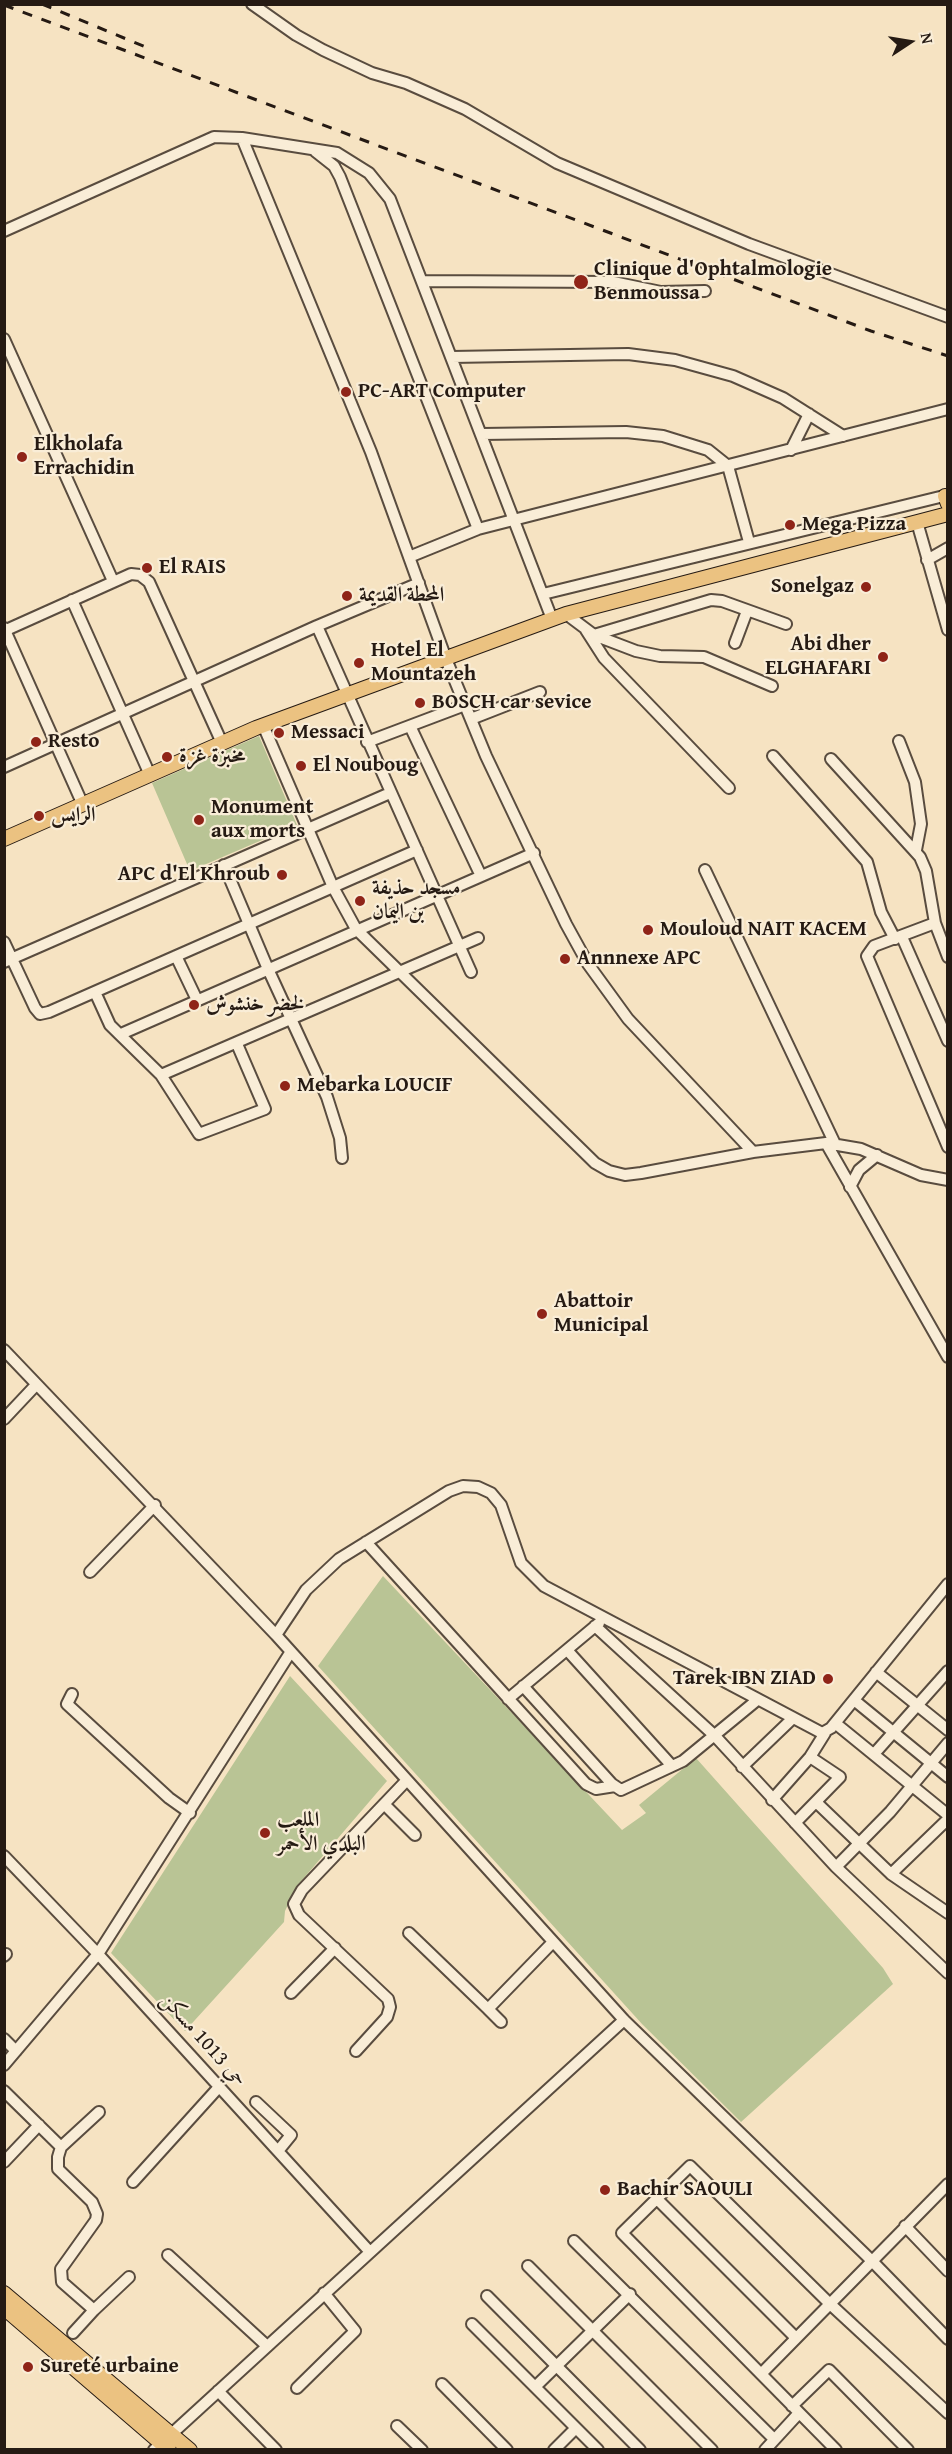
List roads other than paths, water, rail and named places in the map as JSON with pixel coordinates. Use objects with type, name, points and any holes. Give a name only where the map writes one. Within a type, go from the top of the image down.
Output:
[{"type":"main road","points":[[4,839],[263,725],[566,614],[948,514]]},
{"type":"main road","points":[[4,2293],[164,2444]]},
{"type":"main road","points":[[4,2308],[164,2444],[190,2450]]},
{"type":"street","points":[[252,4],[296,35],[323,50],[372,73],[406,83],[465,109],[557,163],[749,244],[948,317]]},
{"type":"street","points":[[4,231],[214,137],[242,138],[337,153],[354,161],[380,185],[399,219],[552,619]]},
{"type":"street","points":[[242,138],[371,452],[446,659],[471,719],[566,924],[607,992],[636,1027],[753,1152]]},
{"type":"street","points":[[312,149],[334,166],[340,177],[478,529]]},
{"type":"street","points":[[423,281],[612,282],[661,292],[705,291]]},
{"type":"street","points":[[4,339],[113,581]]},
{"type":"street","points":[[452,357],[651,355],[733,376],[783,398],[843,436]]},
{"type":"street","points":[[409,557],[478,529],[948,409]]},
{"type":"street","points":[[791,450],[809,414]]},
{"type":"street","points":[[482,434],[588,431],[663,436],[708,450],[728,466],[749,542]]},
{"type":"street","points":[[543,594],[749,542],[947,498]]},
{"type":"street","points":[[916,522],[947,630]]},
{"type":"street","points":[[927,560],[948,548]]},
{"type":"street","points":[[83,805],[5,630],[113,581],[131,573],[149,582],[222,743]]},
{"type":"street","points":[[4,767],[195,683],[317,626],[419,583]]},
{"type":"street","points":[[72,600],[150,775]]},
{"type":"street","points":[[590,632],[706,600],[722,601],[786,624]]},
{"type":"street","points":[[735,643],[747,610]]},
{"type":"street","points":[[566,614],[590,632],[652,655],[704,657],[772,686]]},
{"type":"street","points":[[317,626],[471,972]]},
{"type":"street","points":[[590,632],[598,652],[729,788]]},
{"type":"street","points":[[471,719],[540,692]]},
{"type":"street","points":[[367,742],[465,705]]},
{"type":"street","points":[[263,725],[333,886],[356,929],[595,1163],[609,1171],[625,1175],[753,1152],[830,1144],[877,1155],[921,1174],[948,1180]]},
{"type":"street","points":[[410,726],[481,876]]},
{"type":"street","points":[[899,741],[915,782],[921,824],[916,850]]},
{"type":"street","points":[[773,756],[867,862],[881,912],[899,938],[948,1041]]},
{"type":"street","points":[[831,759],[916,850],[926,871],[935,923],[948,957]]},
{"type":"street","points":[[8,960],[390,792]]},
{"type":"street","points":[[4,942],[8,960],[40,1014],[417,850]]},
{"type":"street","points":[[121,1034],[356,929],[534,853]]},
{"type":"street","points":[[224,865],[334,1114],[342,1158]]},
{"type":"street","points":[[705,870],[850,1187],[948,1357]]},
{"type":"street","points":[[935,923],[871,948],[868,960],[948,1147]]},
{"type":"street","points":[[161,1075],[291,1021],[478,938]]},
{"type":"street","points":[[176,956],[196,1000]]},
{"type":"street","points":[[95,992],[110,1025],[161,1075],[199,1134],[265,1109],[237,1044]]},
{"type":"street","points":[[850,1187],[859,1170],[877,1155]]},
{"type":"street","points":[[4,1350],[155,1505],[276,1635],[624,2020],[871,2260],[948,2339]]},
{"type":"street","points":[[4,1419],[36,1385]]},
{"type":"street","points":[[276,1635],[288,1614],[317,1579],[339,1558],[449,1491],[463,1486],[478,1487],[491,1493],[501,1505],[516,1553],[527,1572],[544,1586],[599,1622],[819,1733],[825,1733]]},
{"type":"street","points":[[90,1572],[155,1505]]},
{"type":"street","points":[[366,1542],[586,1784],[596,1789],[615,1786]]},
{"type":"street","points":[[772,1800],[810,1757],[825,1733],[948,1584]]},
{"type":"street","points":[[508,1699],[599,1622]]},
{"type":"street","points":[[599,1622],[716,1736],[772,1800],[836,1867],[948,1973]]},
{"type":"street","points":[[567,1650],[672,1766]]},
{"type":"street","points":[[4,2065],[98,1954],[112,1942],[290,1653]]},
{"type":"street","points":[[874,1754],[948,1671]]},
{"type":"street","points":[[876,1672],[948,1730]]},
{"type":"street","points":[[523,1686],[621,1790],[672,1766],[716,1736],[756,1701]]},
{"type":"street","points":[[72,1694],[68,1704],[169,1797],[190,1813]]},
{"type":"street","points":[[854,1700],[891,1733],[948,1777]]},
{"type":"street","points":[[742,1767],[792,1719]]},
{"type":"street","points":[[835,1723],[948,1817],[891,1874]]},
{"type":"street","points":[[836,1867],[913,1786],[948,1743]]},
{"type":"street","points":[[795,1823],[840,1777],[810,1757]]},
{"type":"street","points":[[356,2051],[387,2017],[390,2007],[388,1999],[299,1915],[294,1904],[302,1890],[407,1780]]},
{"type":"street","points":[[816,1802],[891,1874],[948,1913]]},
{"type":"street","points":[[384,1804],[415,1835]]},
{"type":"street","name":"حي 1013 مسكن","points":[[4,1856],[98,1954],[370,2252]]},
{"type":"street","points":[[409,1932],[501,2022]]},
{"type":"street","points":[[488,2009],[553,1942]]},
{"type":"street","points":[[291,1993],[335,1948]]},
{"type":"street","points":[[164,2444],[324,2293],[624,2020]]},
{"type":"street","points":[[4,2039],[16,2051]]},
{"type":"street","points":[[133,2182],[219,2087]]},
{"type":"street","points":[[4,2091],[62,2147]]},
{"type":"street","points":[[256,2102],[291,2135],[278,2151]]},
{"type":"street","points":[[94,2310],[62,2282],[60,2276],[61,2269],[96,2220],[97,2214],[92,2202],[58,2169],[58,2157],[62,2147],[99,2112]]},
{"type":"street","points":[[4,2162],[39,2125]]},
{"type":"street","points":[[836,2450],[622,2234],[690,2166],[829,2303],[948,2413]]},
{"type":"street","points":[[761,2374],[871,2260],[946,2188]]},
{"type":"street","points":[[657,2199],[795,2337]]},
{"type":"street","points":[[905,2226],[948,2271]]},
{"type":"street","points":[[574,2241],[774,2439]]},
{"type":"street","points":[[168,2255],[267,2346]]},
{"type":"street","points":[[528,2266],[712,2450]]},
{"type":"street","points":[[73,2333],[129,2277]]},
{"type":"street","points":[[297,2388],[355,2331],[324,2293]]},
{"type":"street","points":[[535,2387],[630,2294]]},
{"type":"street","points":[[487,2296],[640,2450]]},
{"type":"street","points":[[472,2324],[598,2450]]},
{"type":"street","points":[[765,2449],[795,2409],[829,2370],[908,2450]]},
{"type":"street","points":[[442,2384],[507,2450]]},
{"type":"street","points":[[218,2391],[276,2450]]},
{"type":"street","points":[[397,2426],[422,2450]]},
{"type":"street","points":[[554,2450],[576,2428]]},
{"type":"railway","points":[[42,4],[148,48]]},
{"type":"railway","points":[[4,5],[871,331],[948,356]]},
{"type":"place","name":"Clinique d'Ophtalmologie Benmoussa","points":[[581,282]]},
{"type":"place","name":"PC-ART Computer","points":[[346,392]]},
{"type":"place","name":"Elkholafa Errachidin","points":[[22,457]]},
{"type":"place","name":"Mega Pizza","points":[[790,525]]},
{"type":"place","name":"El RAIS","points":[[147,568]]},
{"type":"place","name":"Sonelgaz","points":[[866,587]]},
{"type":"place","name":"المحطة القديمة","points":[[347,596]]},
{"type":"place","name":"Abi dher ELGHAFARI","points":[[883,657]]},
{"type":"place","name":"Hotel El Mountazeh","points":[[359,663]]},
{"type":"place","name":"BOSCH car sevice","points":[[420,703]]},
{"type":"place","name":"Messaci","points":[[279,733]]},
{"type":"place","name":"Resto","points":[[36,742]]},
{"type":"place","name":"مخبزة غزة","points":[[167,757]]},
{"type":"place","name":"El Nouboug","points":[[301,766]]},
{"type":"place","name":"الرايس","points":[[39,816]]},
{"type":"place","name":"Monument aux morts","points":[[199,820]]},
{"type":"place","name":"APC d'El Khroub","points":[[282,875]]},
{"type":"place","name":"مسجد حذيفة بن اليمان","points":[[360,901]]},
{"type":"place","name":"Mouloud NAIT KACEM","points":[[648,930]]},
{"type":"place","name":"Annnexe APC","points":[[565,959]]},
{"type":"place","name":"لخضر خنشوش","points":[[194,1005]]},
{"type":"place","name":"Mebarka LOUCIF","points":[[285,1086]]},
{"type":"place","name":"Abattoir Municipal","points":[[542,1314]]},
{"type":"place","name":"Tarek IBN ZIAD","points":[[828,1679]]},
{"type":"place","name":"الملعب البلدي الأحمر","points":[[265,1833]]},
{"type":"place","name":"Bachir SAOULI","points":[[605,2190]]},
{"type":"place","name":"Sureté urbaine","points":[[28,2367]]}]
